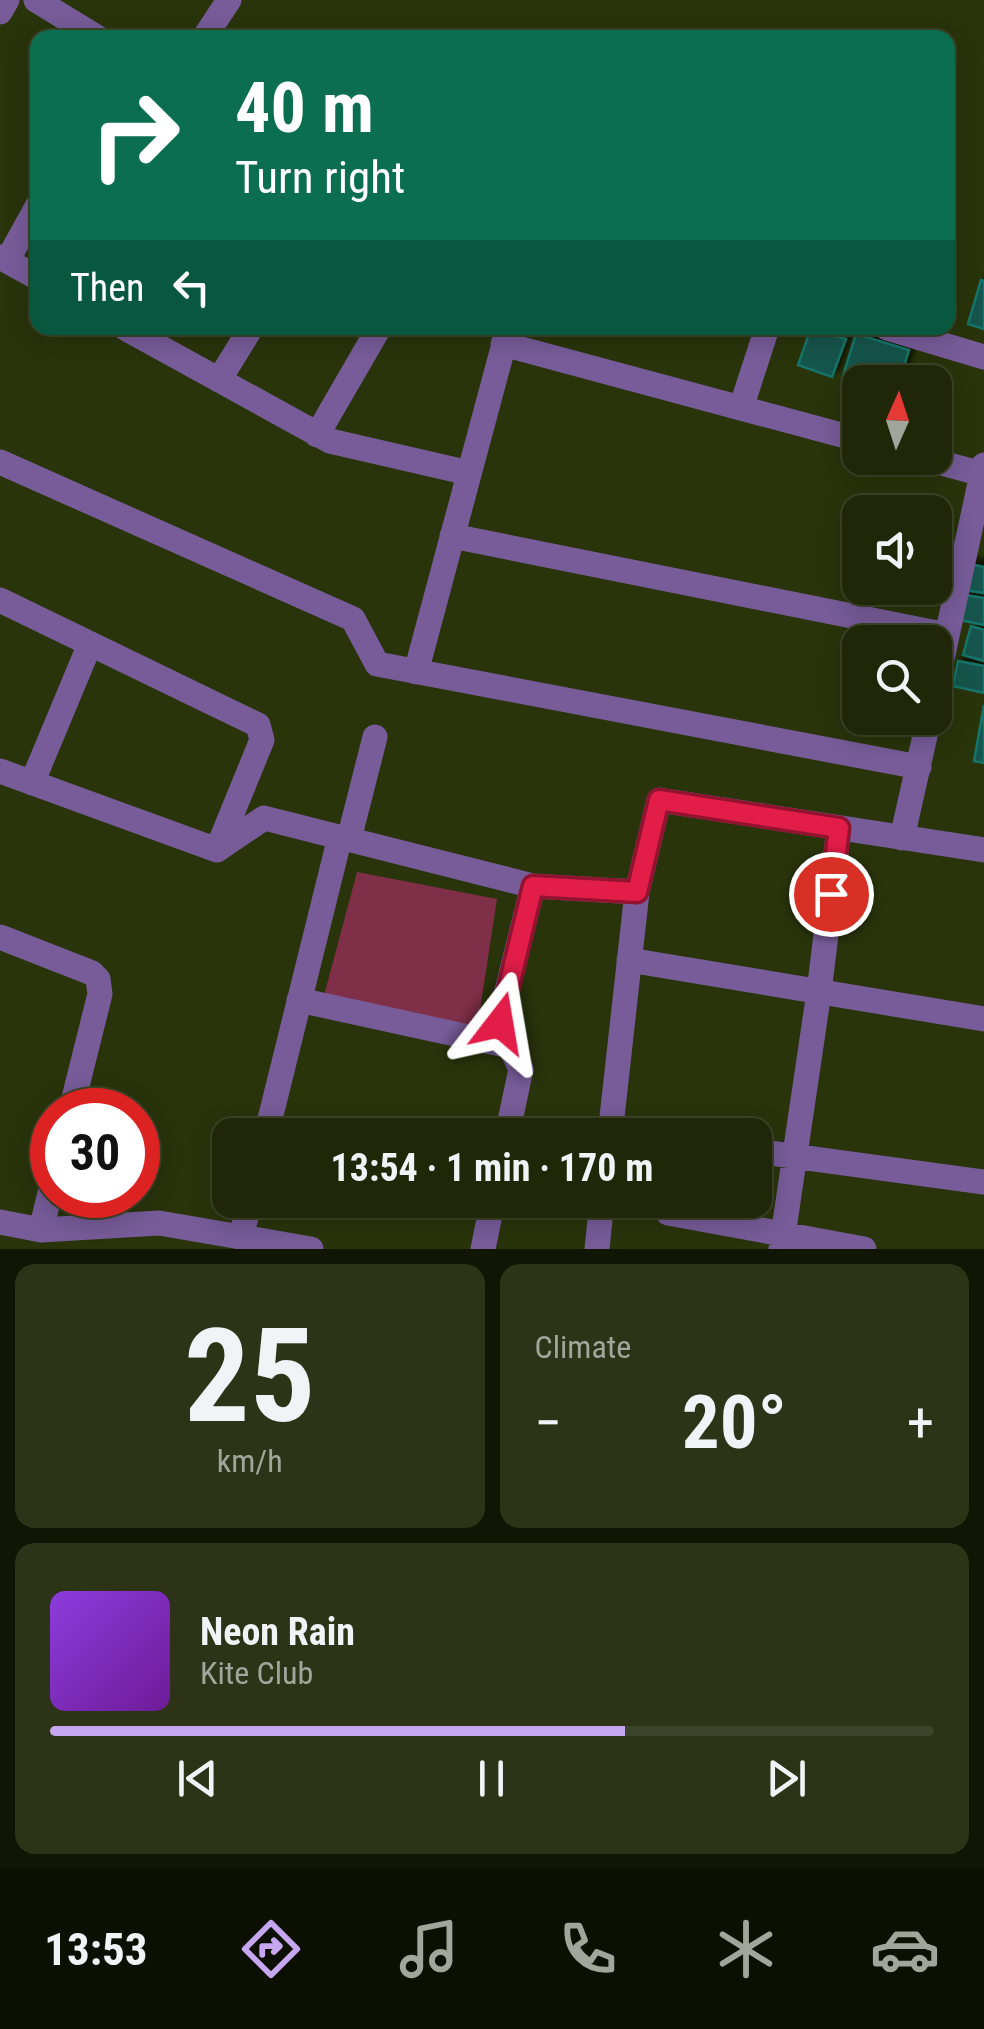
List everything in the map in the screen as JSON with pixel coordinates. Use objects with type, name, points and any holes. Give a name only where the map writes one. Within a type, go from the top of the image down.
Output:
[{"type":"street","points":[[0,12],[7,0]]},
{"type":"street","points":[[36,0],[80,11]]},
{"type":"street","points":[[209,30],[228,0]]},
{"type":"street","points":[[30,218],[4,260],[30,274]]},
{"type":"street","points":[[138,335],[317,435],[343,445],[469,473]]},
{"type":"street","points":[[219,380],[247,335]]},
{"type":"street","points":[[317,435],[375,335]]},
{"type":"street","points":[[741,408],[765,335]]},
{"type":"street","points":[[910,335],[984,357]]},
{"type":"street","points":[[416,672],[506,336],[842,435]]},
{"type":"street","points":[[949,625],[983,469],[952,463]]},
{"type":"street","points":[[3,472],[353,619],[377,664],[919,766]]},
{"type":"street","points":[[452,536],[897,625]]},
{"type":"street","points":[[0,600],[258,724],[262,740],[217,850]]},
{"type":"street","points":[[32,783],[90,644]]},
{"type":"street","points":[[902,838],[925,735]]},
{"type":"street","points":[[270,1118],[344,838],[375,737]]},
{"type":"street","points":[[1,774],[217,850]]},
{"type":"street","points":[[612,1118],[637,892],[659,800],[984,850]]},
{"type":"street","points":[[217,850],[264,818],[533,886],[637,892]]},
{"type":"street","points":[[782,1242],[839,828]]},
{"type":"street","points":[[511,1118],[521,1070],[500,1023],[533,886]]},
{"type":"street","points":[[0,938],[92,973],[98,979],[100,994],[76,1088]]},
{"type":"street","points":[[630,960],[984,1018]]},
{"type":"street","points":[[300,1000],[510,1046]]},
{"type":"street","points":[[772,1153],[984,1182]]},
{"type":"street","points":[[240,1238],[245,1218]]},
{"type":"street","points":[[483,1249],[490,1218]]},
{"type":"street","points":[[597,1249],[600,1218]]},
{"type":"street","points":[[688,1218],[782,1242],[864,1249]]},
{"type":"street","points":[[20,1232],[70,1239],[159,1223],[185,1239],[240,1238],[311,1249]]},
{"type":"shaded area","points":[[357,872],[497,899],[476,1036],[322,1003]]},
{"type":"building","points":[[981,280],[984,281],[984,329],[968,324]]},
{"type":"building","points":[[809,335],[846,339],[832,377],[798,365]]},
{"type":"building","points":[[856,335],[909,350],[904,365],[846,365]]},
{"type":"building","points":[[969,564],[984,567],[984,593],[965,590]]},
{"type":"building","points":[[965,595],[984,598],[984,625],[960,620]]},
{"type":"building","points":[[971,626],[984,630],[984,661],[963,655]]},
{"type":"building","points":[[958,661],[984,666],[984,693],[953,686]]},
{"type":"building","points":[[984,705],[984,763],[974,761]]},
{"type":"route","points":[[500,1023],[533,886],[637,892],[659,800],[839,828],[831,894]]}]
